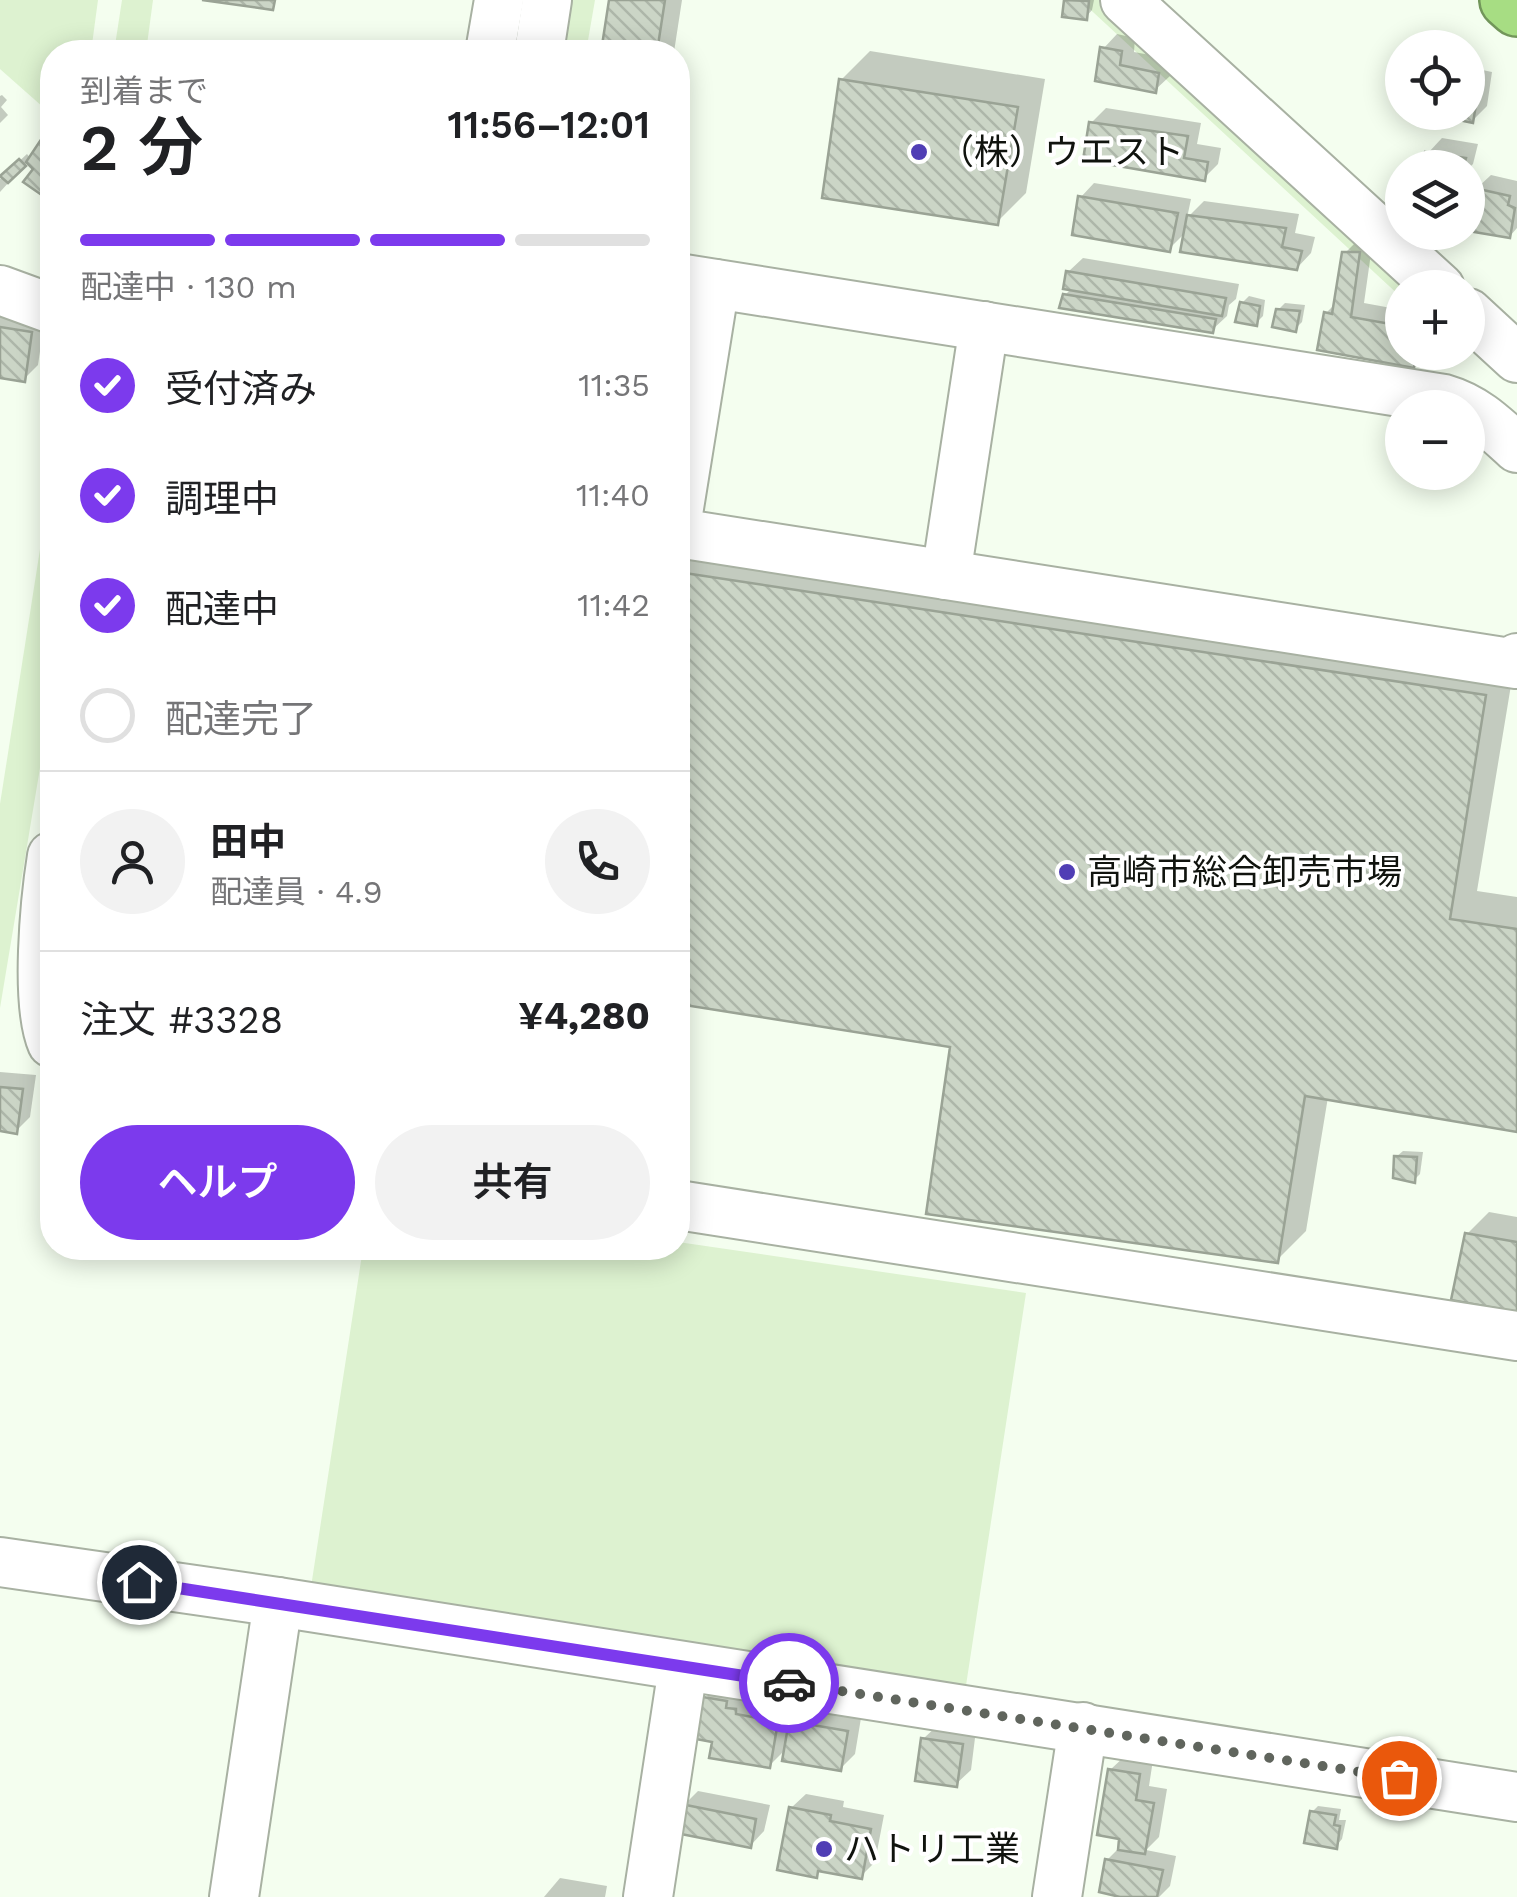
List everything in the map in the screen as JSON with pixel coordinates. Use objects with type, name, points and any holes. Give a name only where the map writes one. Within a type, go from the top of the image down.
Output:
[{"type":"highway","points":[[1508,0],[1517,8]]},
{"type":"street","points":[[492,40],[498,0]]},
{"type":"street","points":[[541,40],[547,0]]},
{"type":"street","points":[[1125,0],[1420,270]]},
{"type":"street","points":[[690,359],[696,281],[1444,399],[1466,405],[1517,448]]},
{"type":"street","points":[[0,290],[40,305]]},
{"type":"street","points":[[946,576],[984,326]]},
{"type":"street","points":[[1485,329],[1517,358]]},
{"type":"street","points":[[690,535],[1516,664],[1517,658]]},
{"type":"street","points":[[690,1207],[1517,1336]]},
{"type":"street","points":[[0,1562],[278,1602],[1517,1797]]},
{"type":"street","points":[[234,1897],[278,1602]]},
{"type":"street","points":[[648,1897],[683,1668]]},
{"type":"street","points":[[1057,1897],[1084,1727]]},
{"type":"green space","points":[[0,0],[98,0],[93,40],[40,40],[40,104],[0,69]]},
{"type":"green space","points":[[122,0],[153,0],[148,40],[116,40]]},
{"type":"green space","points":[[570,0],[595,0],[588,40],[564,40]]},
{"type":"green space","points":[[1080,0],[1104,0],[1401,270],[1385,270],[1385,282]]},
{"type":"green space","points":[[40,549],[40,768],[0,1008],[0,804]]},
{"type":"green space","points":[[690,1244],[1026,1293],[965,1692],[311,1587],[361,1260],[690,1260]]},
{"type":"building","points":[[202,0],[275,0],[273,10]]},
{"type":"building","points":[[609,0],[665,0],[659,40],[603,40]]},
{"type":"building","points":[[1064,0],[1089,1],[1087,20],[1062,17]]},
{"type":"building","points":[[1100,47],[1122,51],[1120,65],[1159,73],[1156,93],[1095,81]]},
{"type":"building","name":"（株）ウエスト","points":[[839,79],[1018,107],[998,225],[822,198]]},
{"type":"building","points":[[1089,122],[1188,136],[1184,158],[1208,162],[1205,181],[1083,160]]},
{"type":"building","points":[[40,141],[40,194],[23,182],[33,169],[26,162]]},
{"type":"building","points":[[19,159],[26,166],[8,183],[0,176]]},
{"type":"building","points":[[1485,190],[1510,196],[1508,205],[1515,208],[1510,238],[1485,234]]},
{"type":"building","points":[[1078,196],[1178,213],[1170,252],[1072,235]]},
{"type":"building","points":[[1187,215],[1286,228],[1282,247],[1302,251],[1297,270],[1180,252]]},
{"type":"building","points":[[1342,252],[1360,252],[1351,317],[1385,323],[1385,363],[1317,350],[1324,312],[1332,314]]},
{"type":"building","points":[[1066,271],[1226,298],[1222,316],[1063,289]]},
{"type":"building","points":[[1063,294],[1216,319],[1213,333],[1059,308]]},
{"type":"building","points":[[1240,302],[1260,306],[1257,326],[1235,322]]},
{"type":"building","points":[[1276,309],[1300,311],[1296,332],[1272,327]]},
{"type":"building","points":[[0,327],[32,332],[25,382],[0,378]]},
{"type":"building","name":"高崎市総合卸売市場","points":[[690,574],[1486,695],[1450,919],[1517,929],[1517,1132],[1305,1096],[1278,1263],[926,1214],[950,1047],[690,1006]]},
{"type":"building","points":[[0,1087],[23,1089],[17,1134],[0,1131]]},
{"type":"building","points":[[1394,1156],[1417,1157],[1415,1183],[1393,1178]]},
{"type":"building","points":[[1465,1233],[1517,1242],[1517,1312],[1451,1300]]},
{"type":"building","points":[[703,1697],[727,1701],[726,1708],[736,1709],[736,1714],[778,1722],[770,1768],[709,1758],[712,1742],[696,1739]]},
{"type":"building","points":[[789,1721],[848,1731],[841,1771],[782,1761]]},
{"type":"building","points":[[921,1738],[963,1744],[957,1787],[915,1781]]},
{"type":"building","points":[[1108,1769],[1140,1774],[1136,1800],[1154,1803],[1145,1854],[1118,1850],[1119,1839],[1097,1835]]},
{"type":"building","points":[[681,1804],[756,1819],[751,1848],[676,1833]]},
{"type":"building","name":"ハトリ工業","points":[[789,1807],[831,1815],[830,1821],[871,1829],[862,1879],[818,1871],[817,1878],[777,1870]]},
{"type":"building","points":[[1310,1811],[1336,1815],[1334,1825],[1340,1826],[1337,1849],[1304,1843]]},
{"type":"building","points":[[1105,1859],[1163,1870],[1157,1897],[1120,1897],[1099,1892]]},
{"type":"way so far","points":[[789,1683],[1399,1778]]},
{"type":"place","name":"（株）ウエスト","points":[[919,152]]},
{"type":"place","name":"高崎市総合卸売市場","points":[[1067,872]]},
{"type":"place","name":"ハトリ工業","points":[[824,1849]]},
{"type":"route","points":[[139,1582],[789,1683]]}]
